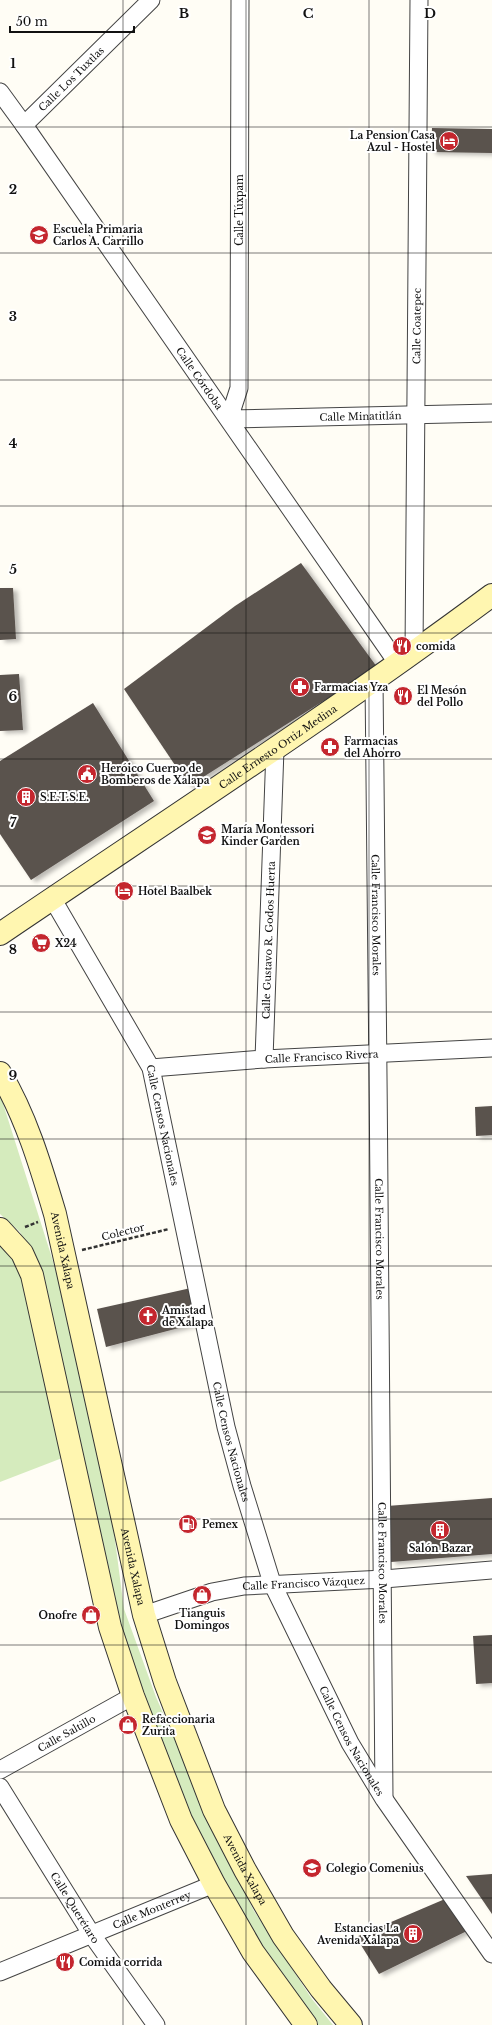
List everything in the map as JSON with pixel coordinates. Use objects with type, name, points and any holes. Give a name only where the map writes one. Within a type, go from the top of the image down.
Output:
[{"type":"main road","name":"Calle Ernesto Ortiz Medina","points":[[0,934],[275,749],[406,658],[492,595]]},
{"type":"main road","name":"Avenida Xalapa","points":[[0,1073],[24,1122],[55,1214],[144,1615],[165,1682],[214,1810],[282,1936],[321,1989],[351,2025]]},
{"type":"main road","points":[[4,1232],[22,1253],[32,1275],[110,1627],[133,1696],[181,1820],[214,1884],[253,1952],[301,2018],[314,2010],[320,2001],[321,1989]]},
{"type":"street","name":"Calle Los Tuxtlas","points":[[24,125],[151,0]]},
{"type":"street","name":"Calle Túxpam","points":[[229,419],[239,388],[240,0]]},
{"type":"street","name":"Calle Coatepec","points":[[406,658],[416,414],[419,0]]},
{"type":"street","name":"Calle Córdoba","points":[[0,92],[229,419],[406,658]]},
{"type":"street","name":"Calle Minatitlán","points":[[229,419],[492,413]]},
{"type":"street","name":"Calle Francisco Morales","points":[[374,679],[384,1579],[384,1799]]},
{"type":"street","name":"Calle Gustavo R. Godos Huerta","points":[[264,1059],[275,749]]},
{"type":"street","name":"Calle Censos Nacionales","points":[[52,898],[151,1068],[226,1427],[242,1486],[272,1583],[350,1743],[384,1799],[492,1954]]},
{"type":"street","name":"Calle Francisco Rivera","points":[[151,1068],[264,1059],[492,1048]]},
{"type":"street","name":"Calle Francisco Vázquez","points":[[144,1615],[212,1592],[244,1586],[272,1583],[384,1579],[492,1570]]},
{"type":"street","name":"Calle Saltillo","points":[[0,1770],[133,1696]]},
{"type":"street","name":"Calle Querétaro","points":[[0,1787],[92,1935],[156,2025]]},
{"type":"street","name":"Calle Monterrey","points":[[0,1972],[214,1884]]},
{"type":"path","points":[[4,1232],[55,1214]]},
{"type":"path","name":"Colector","points":[[65,1254],[185,1225]]},
{"type":"green space","points":[[0,1094],[52,1258],[103,1448],[124,1609],[156,1697],[219,1841],[254,1911],[312,1999],[333,2025],[310,2025],[195,1854],[112,1614],[35,1264],[20,1232],[0,1214]]},
{"type":"green space","points":[[0,1226],[18,1248],[70,1455],[0,1482]]},
{"type":"building","points":[[432,128],[492,129],[492,153],[431,152]]},
{"type":"building","points":[[301,563],[377,667],[189,786],[124,689],[235,606]]},
{"type":"building","points":[[0,588],[13,588],[16,639],[0,640]]},
{"type":"building","points":[[19,674],[23,730],[0,731],[0,675]]},
{"type":"building","name":"Heróico Cuerpo de Bomberos de Xalapa","points":[[93,703],[154,801],[31,880],[0,834],[0,761]]},
{"type":"building","points":[[492,1106],[492,1135],[476,1136],[475,1107]]},
{"type":"building","name":"Amistad de Xalapa","points":[[191,1288],[198,1323],[106,1347],[97,1309]]},
{"type":"building","name":"Salón Bazar","points":[[492,1498],[492,1554],[391,1562],[387,1506]]},
{"type":"building","points":[[492,1635],[492,1683],[476,1684],[473,1636]]},
{"type":"building","points":[[492,1874],[492,1914],[466,1876]]},
{"type":"building","name":"Estancias La Avenida Xalapa","points":[[452,1896],[469,1930],[379,1974],[356,1937]]},
{"type":"place","name":"La Pension Casa Azul - Hostel","points":[[449,141]]},
{"type":"place","name":"Escuela Primaria Carlos A. Carrillo","points":[[39,235]]},
{"type":"place","name":"comida","points":[[402,646]]},
{"type":"place","name":"Farmacias Yza","points":[[300,687]]},
{"type":"place","name":"El Mesón del Pollo","points":[[403,696]]},
{"type":"place","name":"Farmacias del Ahorro","points":[[330,747]]},
{"type":"place","name":"Heróico Cuerpo de Bomberos de Xalapa","points":[[87,774]]},
{"type":"place","name":"S.E.T.S.E.","points":[[26,797]]},
{"type":"place","name":"María Montessori Kinder Garden","points":[[207,835]]},
{"type":"place","name":"Hotel Baalbek","points":[[124,891]]},
{"type":"place","name":"X24","points":[[41,943]]},
{"type":"place","name":"Amistad de Xalapa","points":[[148,1316]]},
{"type":"place","name":"Pemex","points":[[188,1524]]},
{"type":"place","name":"Salón Bazar","points":[[440,1530]]},
{"type":"place","name":"Tianguis Domingos","points":[[202,1595]]},
{"type":"place","name":"Onofre","points":[[91,1615]]},
{"type":"place","name":"Refaccionaria Zurita","points":[[128,1725]]},
{"type":"place","name":"Colegio Comenius","points":[[312,1868]]},
{"type":"place","name":"Estancias La Avenida Xalapa","points":[[413,1934]]},
{"type":"place","name":"Comida corrida","points":[[65,1962]]}]
